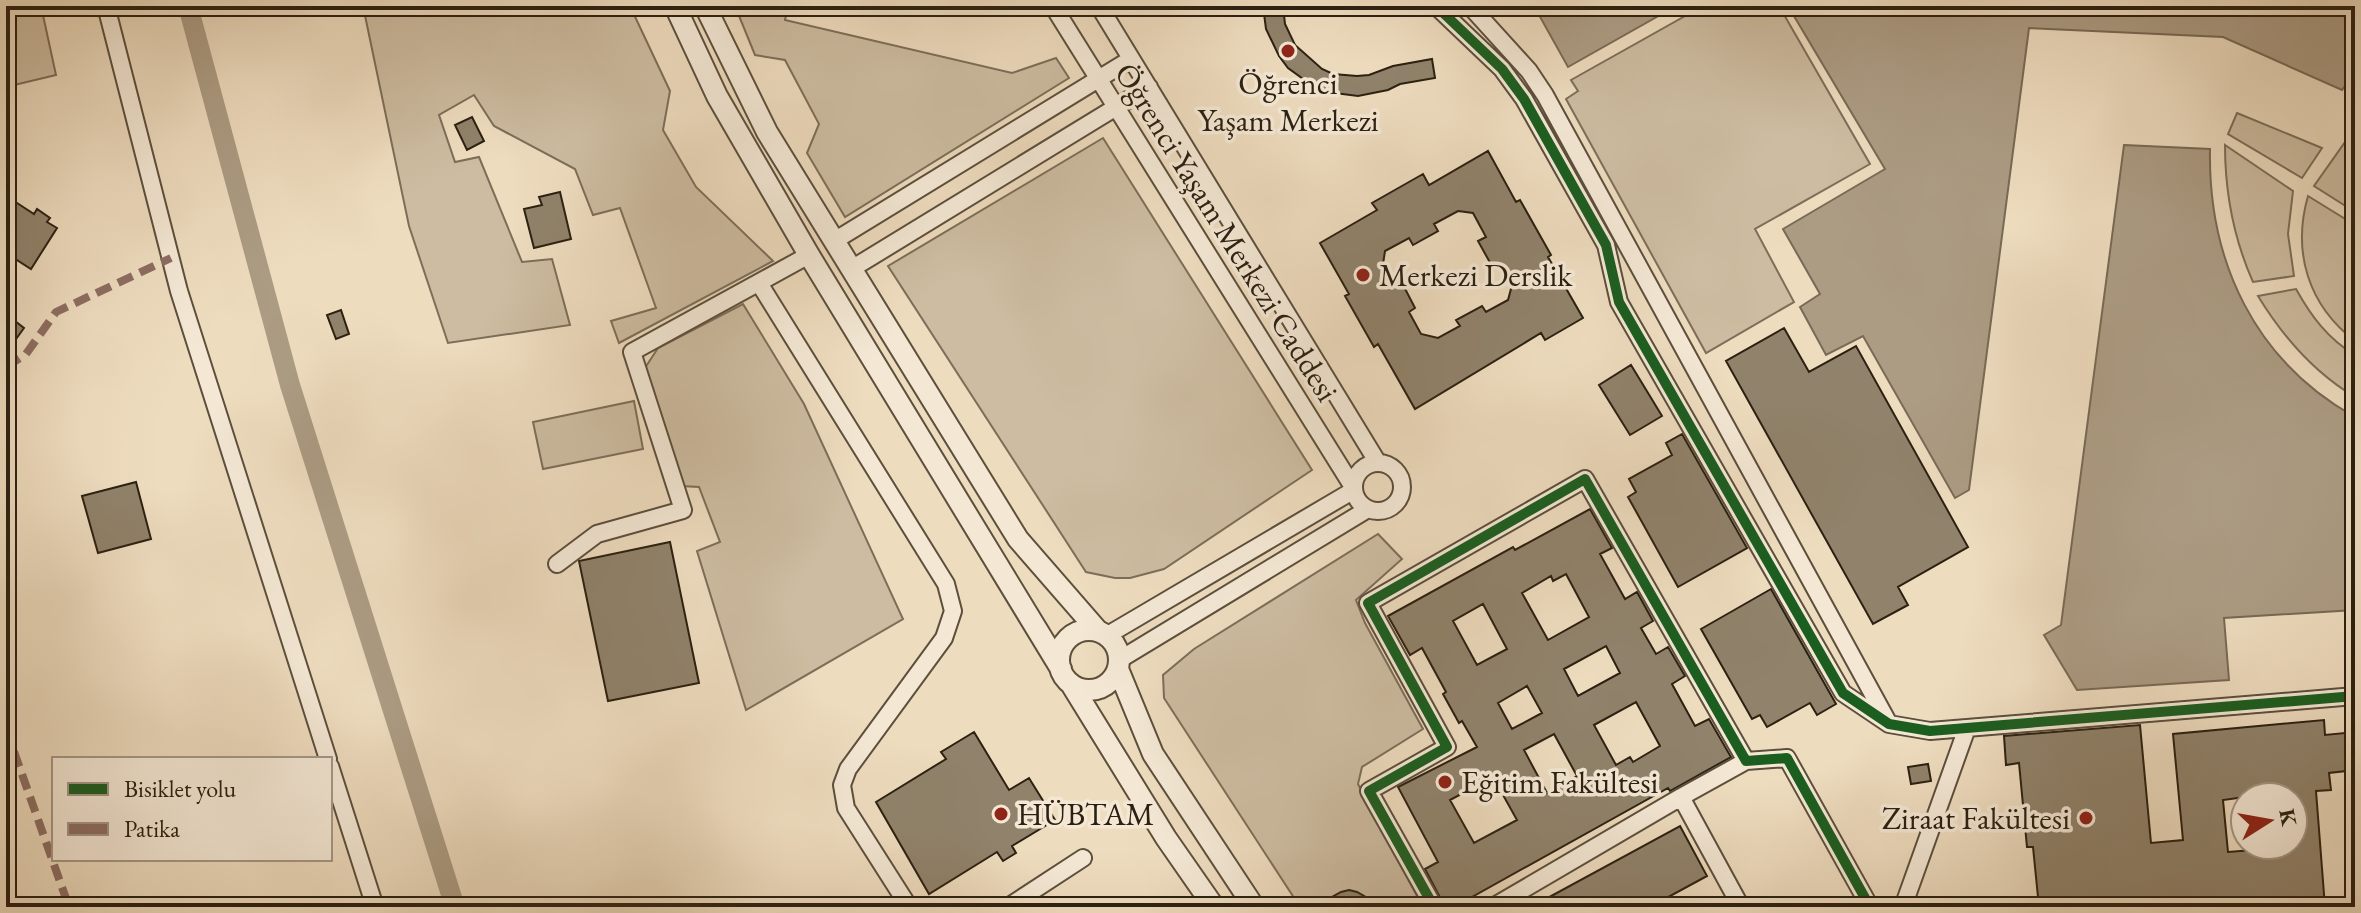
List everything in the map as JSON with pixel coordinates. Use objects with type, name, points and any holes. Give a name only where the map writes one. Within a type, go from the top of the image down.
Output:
[{"type":"street","points":[[106,6],[179,291],[327,757]]},
{"type":"street","points":[[675,6],[717,96],[809,255],[1166,838],[1214,907]]},
{"type":"street","points":[[705,6],[767,132],[1018,539],[1117,650],[1118,664],[1153,754],[1254,907]]},
{"type":"street","name":"Öğrenci Yaşam Merkezi Caddesi","points":[[1053,6],[1354,488]]},
{"type":"street","name":"Öğrenci Yaşam Merkezi Caddesi","points":[[1099,6],[1378,463]]},
{"type":"street","points":[[1436,6],[1502,69],[1524,99],[1606,245],[1619,302],[1843,693],[1889,724],[1930,731],[2355,696]]},
{"type":"street","points":[[1470,6],[1529,71],[1545,95],[1889,724]]},
{"type":"street","points":[[834,241],[1131,59]]},
{"type":"street","points":[[853,268],[1149,87]]},
{"type":"street","points":[[557,564],[597,534],[683,510],[632,352],[809,255]]},
{"type":"street","points":[[759,283],[946,584],[953,611],[944,638],[848,769],[842,785],[846,808],[909,907]]},
{"type":"street","points":[[1378,463],[1386,464],[1399,475],[1402,492],[1393,506],[1383,511],[1368,509],[1356,498],[1354,488],[1356,477],[1363,468],[1378,463]]},
{"type":"street","points":[[1434,907],[1369,791],[1447,747],[1368,603],[1585,479],[1746,761]]},
{"type":"street","points":[[1354,488],[1102,634],[1080,631],[1061,650],[1066,676],[1089,690],[1106,685],[1118,664],[1368,509]]},
{"type":"street","points":[[1903,907],[1967,728]]},
{"type":"street","points":[[1493,907],[1746,761],[1787,758],[1870,907]]},
{"type":"street","points":[[332,772],[375,907]]},
{"type":"street","points":[[1681,797],[1741,907]]},
{"type":"street","points":[[1008,907],[1083,858]]},
{"type":"shaded area","points":[[6,6],[41,6],[56,75],[6,87]]},
{"type":"shaded area","points":[[363,6],[630,6],[670,91],[663,130],[696,187],[773,261],[619,343],[611,321],[656,308],[620,208],[593,215],[575,169],[494,126],[474,95],[439,115],[455,162],[479,157],[522,262],[552,259],[570,325],[448,343],[409,226]]},
{"type":"shaded area","points":[[735,6],[788,6],[785,20],[1012,73],[1056,58],[1069,78],[845,217],[807,153],[819,124],[785,60],[755,55]]},
{"type":"shaded area","points":[[1534,6],[1676,6],[1568,67]]},
{"type":"shaded area","points":[[1703,6],[1779,6],[1870,164],[1755,229],[1794,302],[1706,353],[1566,99],[1578,91],[1571,80]]},
{"type":"shaded area","points":[[1788,6],[2355,6],[2355,72],[2342,90],[2223,37],[2029,28],[1969,490],[1955,498],[1863,336],[1826,355],[1800,307],[1820,294],[1783,229],[1885,169]]},
{"type":"shaded area","points":[[2237,113],[2322,148],[2302,178],[2228,134]]},
{"type":"shaded area","points":[[2355,128],[2355,212],[2314,186]]},
{"type":"shaded area","points":[[1103,138],[1312,470],[1164,569],[1130,578],[1086,572],[888,266]]},
{"type":"shaded area","points":[[2124,145],[2210,149],[2218,231],[2244,304],[2265,337],[2290,367],[2320,394],[2355,417],[2355,610],[2224,618],[2229,680],[2077,690],[2044,635],[2061,625]]},
{"type":"shaded area","points":[[2225,145],[2293,191],[2288,234],[2294,276],[2253,282],[2232,215]]},
{"type":"shaded area","points":[[2308,196],[2355,225],[2355,341],[2326,311],[2308,276],[2302,237]]},
{"type":"shaded area","points":[[2296,289],[2321,326],[2336,342],[2355,355],[2355,397],[2300,352],[2258,296]]},
{"type":"shaded area","points":[[743,304],[804,404],[903,619],[746,710],[697,551],[720,542],[699,487],[681,486],[643,371],[658,348]]},
{"type":"shaded area","points":[[634,401],[643,449],[543,469],[533,422]]},
{"type":"shaded area","points":[[1378,534],[1402,559],[1356,600],[1365,623],[1423,729],[1362,767],[1358,784],[1423,907],[1300,907],[1164,698],[1163,675],[1194,649]]},
{"type":"building","name":"Öğrenci Yaşam Merkezi","points":[[1263,6],[1283,6],[1285,24],[1295,45],[1322,69],[1333,74],[1369,75],[1393,66],[1432,59],[1435,78],[1358,96],[1327,92],[1288,68],[1279,56],[1266,29]]},
{"type":"building","points":[[472,117],[484,141],[467,150],[455,125]]},
{"type":"building","name":"Merkezi Derslik","points":[[1488,151],[1516,202],[1520,200],[1583,318],[1545,340],[1541,333],[1415,409],[1378,344],[1374,347],[1320,243],[1377,210],[1372,203],[1423,174],[1429,185]],"holes":[[[1458,211],[1473,213],[1486,237],[1478,241],[1493,268],[1501,264],[1512,285],[1508,300],[1486,312],[1482,306],[1456,320],[1460,326],[1438,338],[1421,334],[1409,312],[1415,308],[1401,281],[1394,285],[1383,264],[1385,251],[1409,238],[1413,245],[1438,231],[1434,224]]]},
{"type":"building","points":[[560,192],[571,239],[534,248],[524,209],[542,205],[539,197]]},
{"type":"building","points":[[14,201],[34,214],[37,209],[50,218],[47,222],[57,228],[31,269],[6,253],[6,214]]},
{"type":"building","points":[[341,310],[349,334],[336,339],[327,315]]},
{"type":"building","points":[[6,314],[24,328],[6,353]]},
{"type":"building","points":[[1784,328],[1809,372],[1856,346],[1968,547],[1898,587],[1908,605],[1873,624],[1726,361]]},
{"type":"building","points":[[1631,365],[1662,416],[1630,435],[1599,385]]},
{"type":"building","points":[[1682,434],[1747,548],[1678,587],[1628,497],[1636,492],[1629,479],[1672,455],[1666,443]]},
{"type":"building","points":[[136,482],[151,539],[98,553],[82,496]]},
{"type":"building","points":[[1590,509],[1612,548],[1600,554],[1625,599],[1637,592],[1653,621],[1641,628],[1656,654],[1668,647],[1685,676],[1672,684],[1695,726],[1709,719],[1731,757],[1670,791],[1668,788],[1454,907],[1445,907],[1425,869],[1438,862],[1398,787],[1477,747],[1462,721],[1459,723],[1422,648],[1410,655],[1388,616],[1513,547],[1515,550]],"holes":[[[1566,574],[1589,617],[1548,640],[1522,593],[1551,576],[1553,581]],[[1483,604],[1507,649],[1477,665],[1453,621]],[[1606,646],[1620,673],[1578,696],[1564,669]],[[1527,686],[1542,713],[1512,729],[1498,703]],[[1636,702],[1660,746],[1633,762],[1630,757],[1616,765],[1594,725]],[[1554,734],[1577,776],[1547,793],[1524,750]],[[1493,777],[1517,820],[1474,843],[1450,800]]]},
{"type":"building","points":[[670,542],[699,683],[608,701],[579,561]]},
{"type":"building","points":[[1771,589],[1836,704],[1817,715],[1810,703],[1767,727],[1760,715],[1752,719],[1701,629]]},
{"type":"building","name":"Ziraat Fakültesi","points":[[2324,720],[2325,735],[2355,732],[2355,770],[2329,773],[2331,790],[2316,791],[2325,907],[2194,907],[2193,899],[2161,901],[2161,907],[2039,907],[2033,847],[2027,847],[2019,763],[2006,765],[2004,736],[2140,725],[2151,843],[2183,840],[2173,734]]},
{"type":"building","name":"HÜBTAM","points":[[974,732],[1009,790],[1029,778],[1055,820],[1012,846],[1016,853],[1003,861],[997,852],[929,894],[876,802],[946,759],[941,752]]},
{"type":"building","points":[[1928,764],[1931,781],[1911,784],[1908,767]]},
{"type":"building","points":[[1680,826],[1707,876],[1650,907],[1531,907]]},
{"type":"building","points":[[1349,890],[1383,907],[1314,907],[1341,892]]},
{"type":"waterway","points":[[188,6],[290,385],[455,907]]},
{"type":"marked path","points":[[6,367],[26,354],[56,312],[171,258]]},
{"type":"marked path","points":[[6,729],[52,859]]},
{"type":"marked path","points":[[53,861],[69,907]]},
{"type":"cycle path","points":[[1436,6],[1502,69],[1524,99],[1606,245],[1619,302],[1843,693],[1889,724],[1930,731],[2355,696]]},
{"type":"cycle path","points":[[1434,907],[1369,791],[1447,747],[1368,603],[1585,479],[1746,761],[1787,758],[1870,907]]},
{"type":"place","name":"Öğrenci Yaşam Merkezi","points":[[1288,51]]},
{"type":"place","name":"Merkezi Derslik","points":[[1363,275]]},
{"type":"place","name":"Eğitim Fakültesi","points":[[1445,782]]},
{"type":"place","name":"HÜBTAM","points":[[1001,814]]},
{"type":"place","name":"Ziraat Fakültesi","points":[[2086,818]]}]
